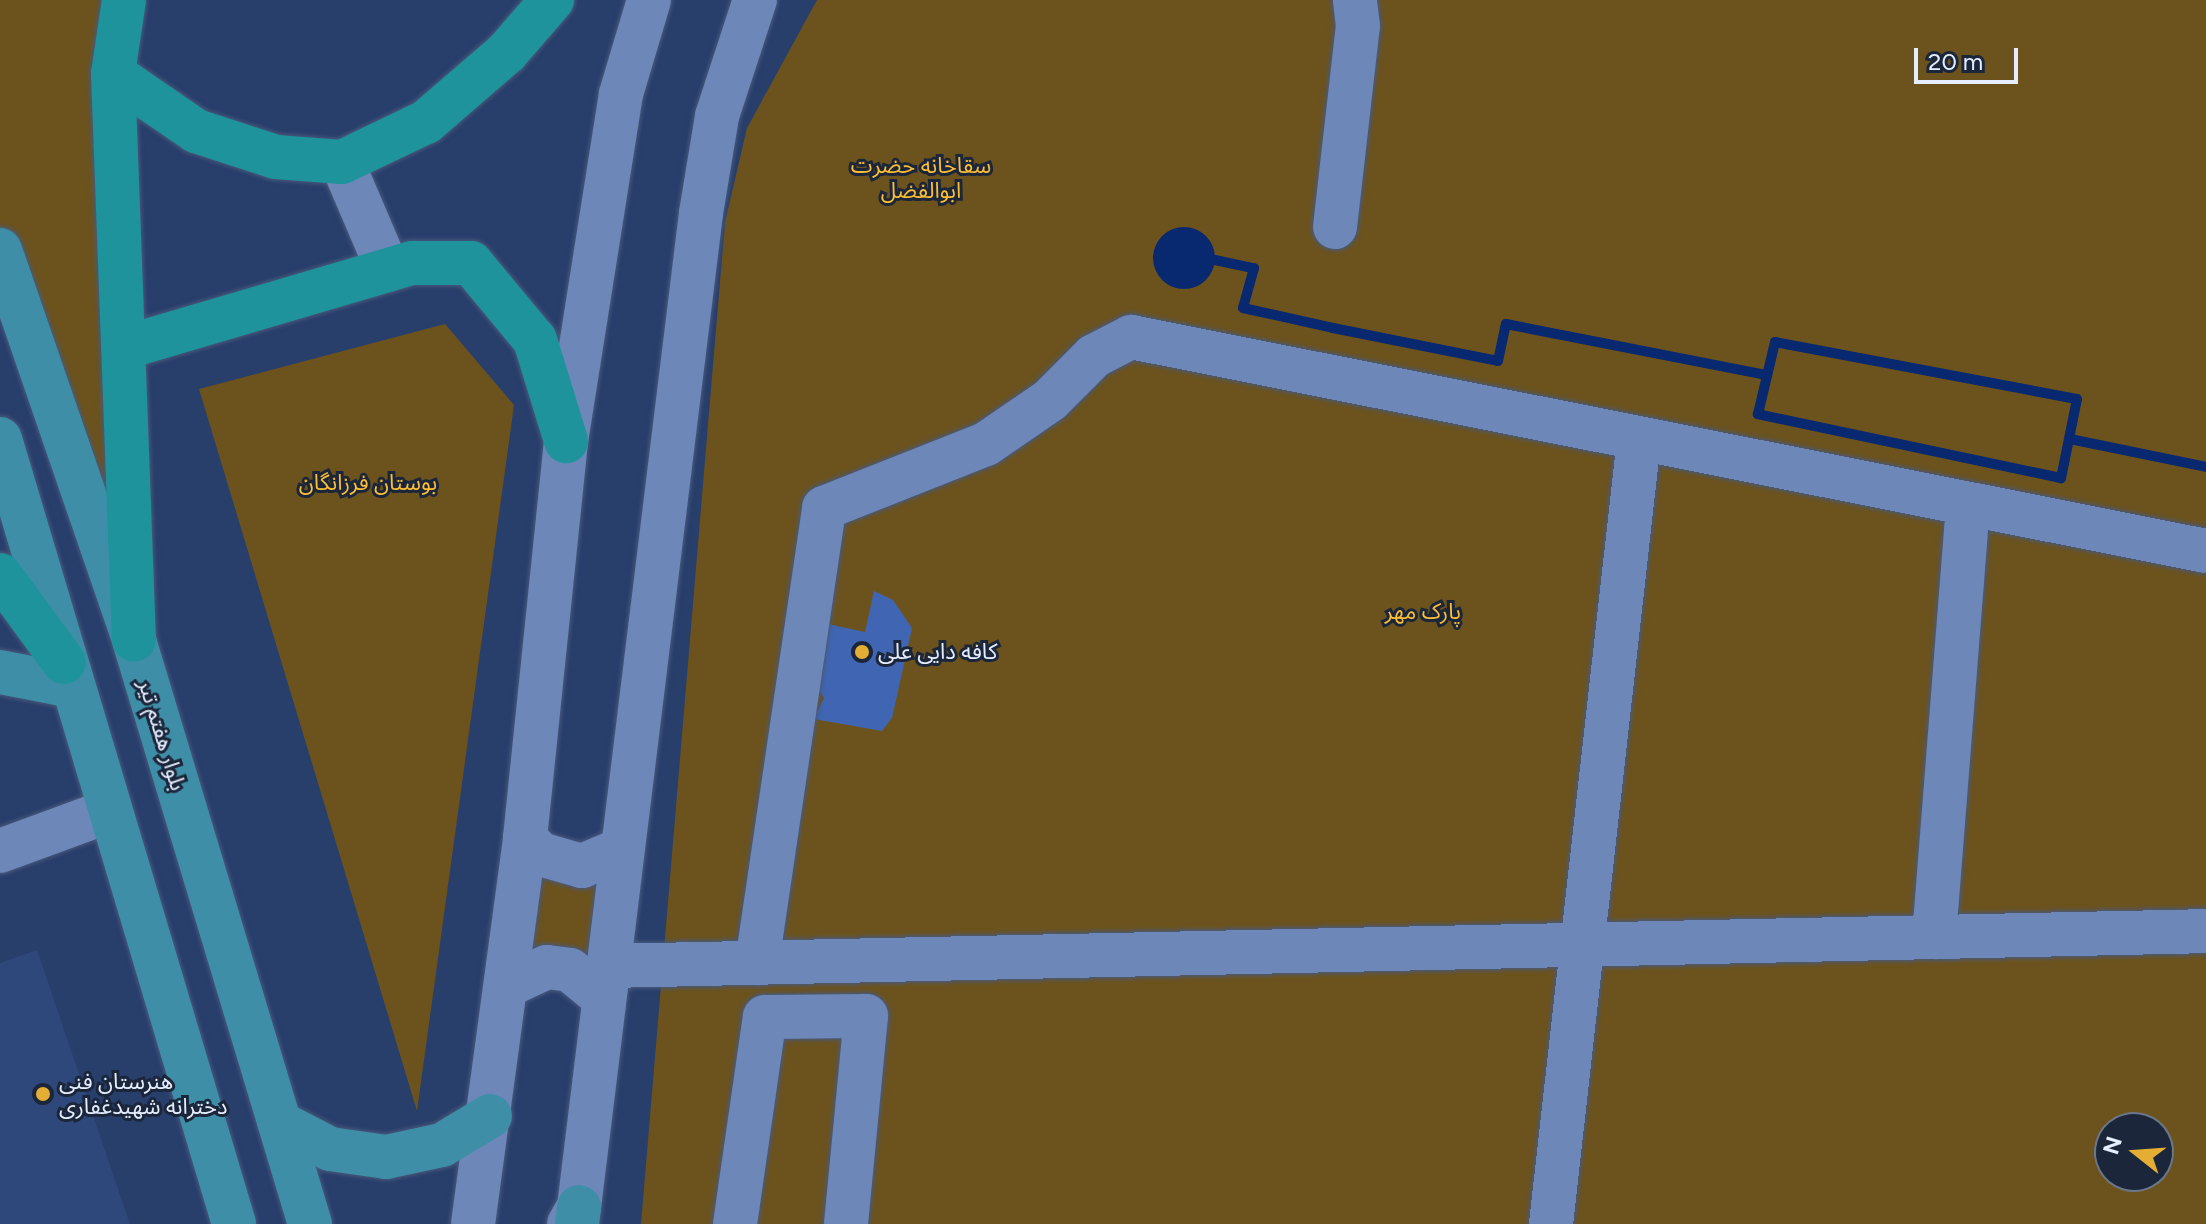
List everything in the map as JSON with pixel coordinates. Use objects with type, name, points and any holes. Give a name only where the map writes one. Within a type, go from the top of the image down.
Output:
[{"type":"highway","points":[[124,0],[113,74],[134,640]]},
{"type":"highway","points":[[113,74],[196,131],[276,157],[342,162],[426,122],[507,52],[552,0]]},
{"type":"highway","points":[[123,348],[388,270],[471,263],[535,340],[566,441]]},
{"type":"highway","points":[[0,575],[68,674]]},
{"type":"main road","name":"بلوار هفتم تیر","points":[[0,250],[134,640],[310,1224]]},
{"type":"main road","points":[[0,439],[234,1224]]},
{"type":"main road","points":[[0,672],[68,674]]},
{"type":"main road","points":[[280,1123],[330,1149],[386,1157],[442,1145],[490,1116]]},
{"type":"street","points":[[473,1224],[490,1116],[525,838],[566,441],[621,94],[649,0]]},
{"type":"street","points":[[575,1218],[701,213],[717,116],[755,0]]},
{"type":"street","points":[[1335,227],[1358,26],[1355,0]]},
{"type":"street","points":[[342,162],[388,270]]},
{"type":"street","points":[[757,963],[824,508],[986,444],[1050,400],[1094,356],[1131,337],[2206,551]]},
{"type":"street","points":[[1551,1224],[1639,439]]},
{"type":"street","points":[[1934,937],[1968,504]]},
{"type":"street","points":[[0,851],[109,811]]},
{"type":"street","points":[[525,838],[550,859],[582,866],[622,849]]},
{"type":"street","points":[[506,986],[547,967],[606,982],[757,963],[2206,931]]},
{"type":"street","points":[[735,1224],[765,1017],[866,1016],[846,1224]]},
{"type":"shaded area","points":[[1184,227],[1196,229],[1206,236],[1213,246],[1213,270],[1206,280],[1196,287],[1184,289],[1172,287],[1162,280],[1155,270],[1153,258],[1155,246],[1162,236],[1172,229]]},
{"type":"shaded area","name":"هنرستان فنی دخترانه شهیدغفاری","points":[[37,950],[130,1224],[0,1224],[0,963]]},
{"type":"green space","points":[[0,0],[123,0],[133,637],[0,233]]},
{"type":"green space","name":"پارک مهر","points":[[817,0],[2206,0],[2206,1224],[641,1224],[725,222],[747,128]]},
{"type":"green space","name":"بوستان فرزانگان","points":[[445,324],[514,405],[417,1111],[199,389]]},
{"type":"green space","points":[[526,841],[604,863],[604,996],[525,973]]},
{"type":"building","name":"کافه دایی علی","points":[[874,591],[893,600],[912,628],[892,718],[882,731],[814,719],[824,698],[809,673],[828,624],[865,632]]},
{"type":"waterway","points":[[1215,260],[1254,268],[1243,308],[1333,328],[1498,361],[1506,324],[1767,375]]},
{"type":"waterway","points":[[1775,342],[2077,399],[2061,478],[1758,414],[1775,342]]},
{"type":"waterway","points":[[2070,439],[2206,467]]},
{"type":"place","name":"کافه دایی علی","points":[[862,652]]},
{"type":"place","name":"هنرستان فنی دخترانه شهیدغفاری","points":[[43,1094]]},
{"type":"park label","name":"سقاخانه حضرت ابوالفضل","points":[[921,178]]}]
